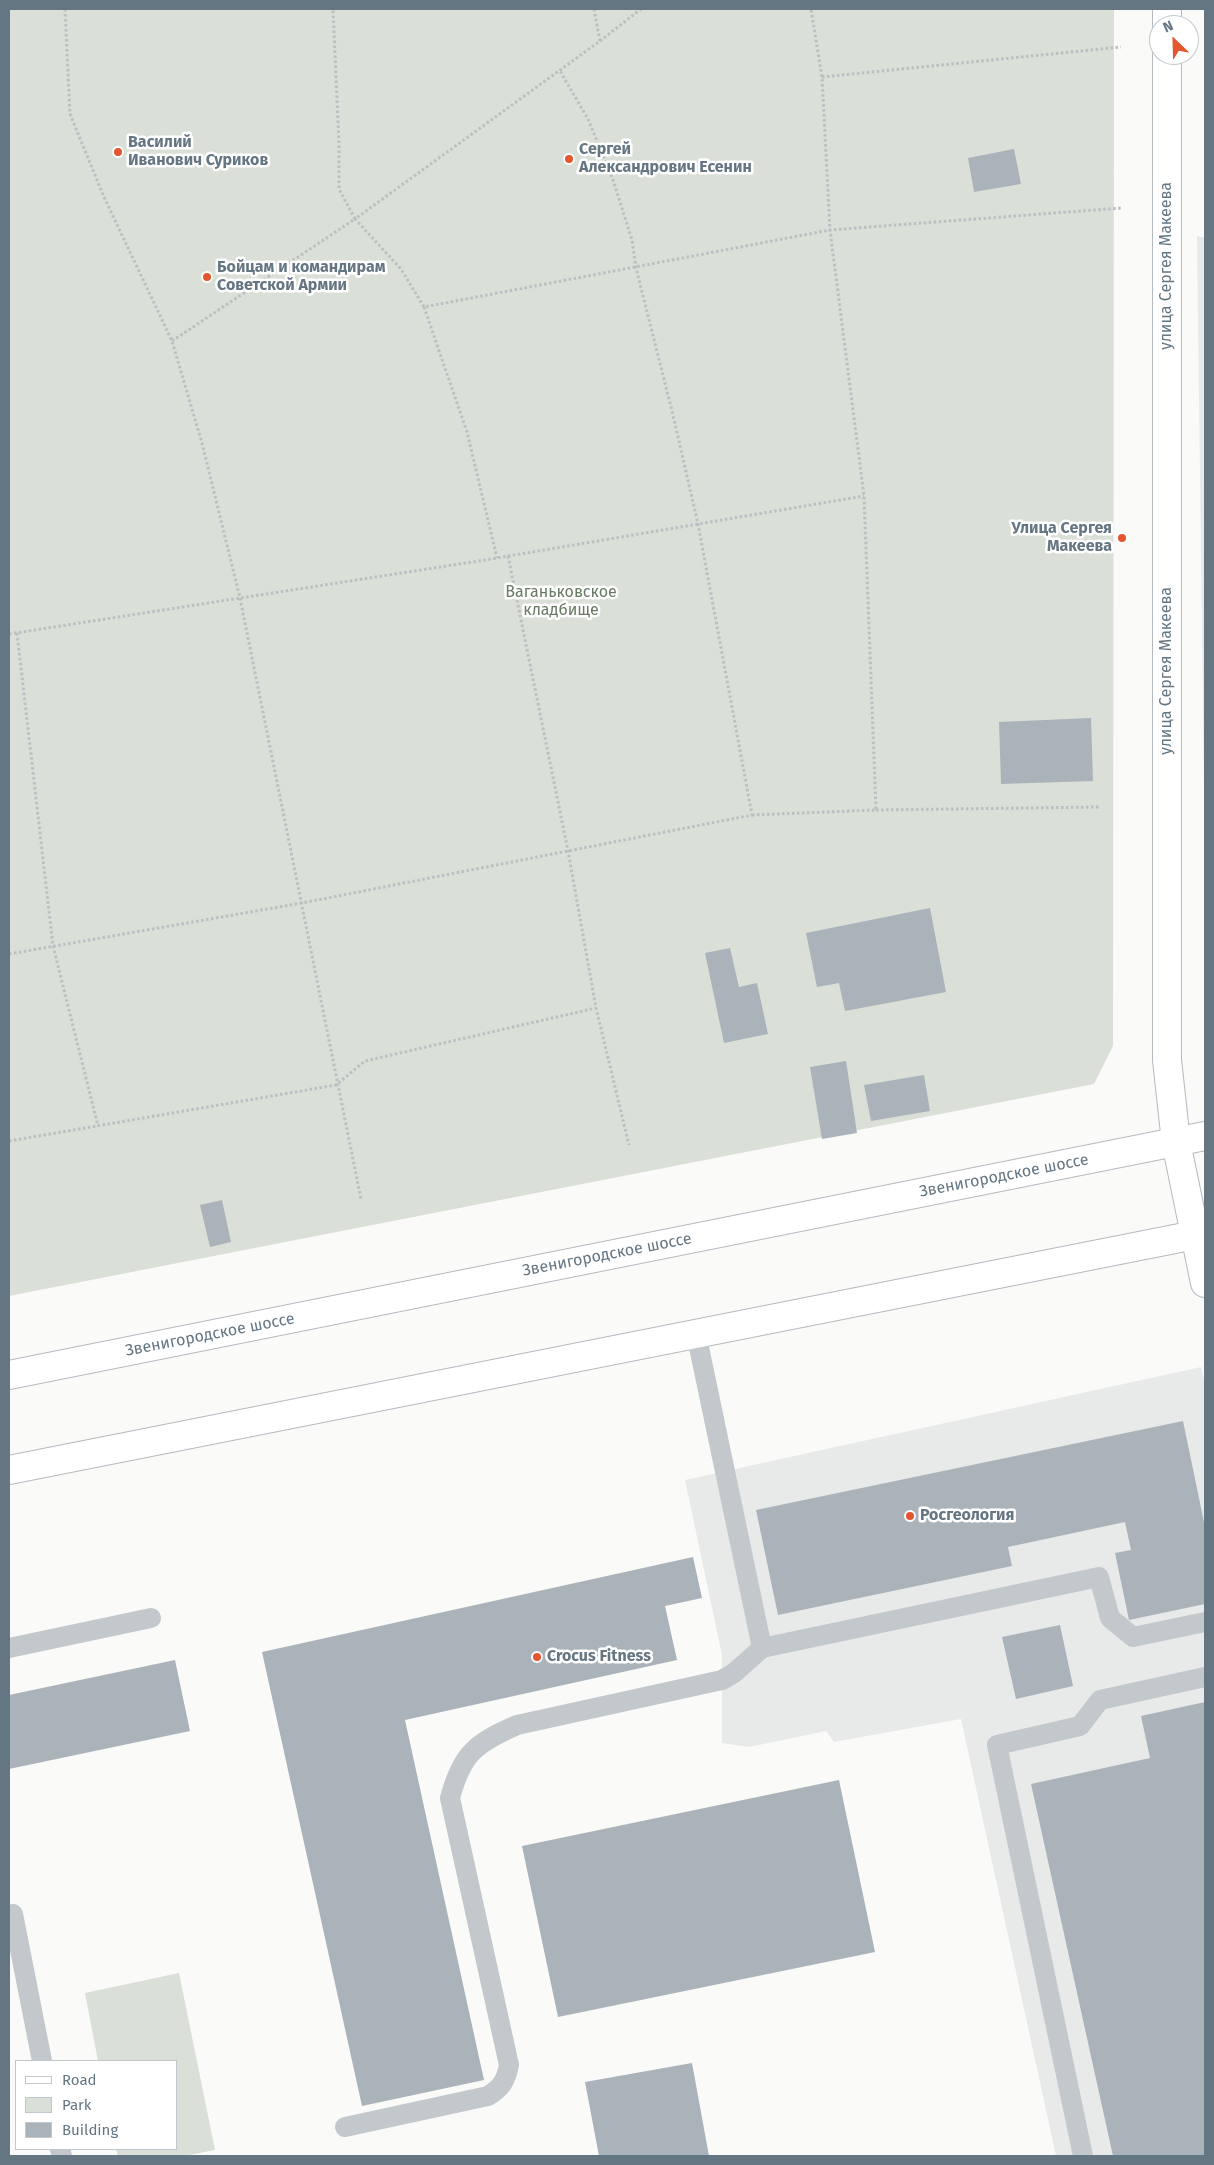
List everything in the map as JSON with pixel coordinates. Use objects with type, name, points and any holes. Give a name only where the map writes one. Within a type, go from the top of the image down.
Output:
[{"type":"main road","name":"улица Сергея Макеева","points":[[1167,65],[1166,1060],[1176,1142],[1200,1234],[1205,1283]]},
{"type":"main road","name":"Звенигородское шоссе","points":[[9,1375],[1205,1136]]},
{"type":"main road","points":[[9,1470],[1200,1234]]},
{"type":"lane","points":[[696,1333],[762,1648]]},
{"type":"lane","points":[[345,2127],[488,2096],[500,2089],[506,2079],[508,2065],[450,1798],[455,1778],[467,1757],[486,1739],[516,1725],[722,1680],[734,1673],[762,1648],[1099,1577],[1110,1618],[1133,1637],[1205,1622]]},
{"type":"lane","points":[[9,1648],[152,1618]]},
{"type":"lane","points":[[1083,2156],[997,1745],[1080,1726],[1100,1700],[1205,1677]]},
{"type":"lane","points":[[9,1915],[13,1914],[42,2060]]},
{"type":"path","points":[[66,9],[70,114],[104,197],[172,341],[202,443],[240,598],[302,903],[336,1085],[361,1199]]},
{"type":"path","points":[[333,9],[339,189],[355,219],[401,269],[424,307],[467,432],[497,558]]},
{"type":"path","points":[[594,9],[600,41]]},
{"type":"path","points":[[172,341],[355,219],[560,71],[641,9]]},
{"type":"path","points":[[811,9],[822,77],[830,230],[864,496],[876,810]]},
{"type":"path","points":[[822,77],[1121,47]]},
{"type":"path","points":[[560,71],[588,119],[613,180],[632,240],[636,268],[698,524],[752,815]]},
{"type":"path","points":[[424,307],[830,230],[1121,208]]},
{"type":"path","points":[[9,634],[497,558],[864,496]]},
{"type":"path","points":[[508,556],[568,851],[596,1008],[629,1145]]},
{"type":"path","points":[[17,633],[53,946],[98,1126]]},
{"type":"path","points":[[9,954],[302,903],[752,815],[876,810],[1100,807]]},
{"type":"path","points":[[9,1141],[336,1085],[365,1061],[596,1008]]},
{"type":"shaded area","points":[[1197,236],[1205,238],[1205,876]]},
{"type":"shaded area","points":[[1201,1367],[1205,1386],[1205,2156],[1056,2156],[961,1719],[834,1742],[826,1731],[749,1747],[722,1743],[722,1655],[685,1480]]},
{"type":"green space","name":"Ваганьковское кладбище","points":[[9,9],[1114,9],[1113,1046],[1094,1084],[9,1296]]},
{"type":"green space","points":[[179,1973],[215,2150],[184,2156],[118,2156],[116,2150],[178,2150],[178,2060],[98,2060],[85,1993]]},
{"type":"building","points":[[1014,149],[1021,184],[974,192],[968,158]]},
{"type":"building","points":[[1091,718],[1093,781],[1001,784],[999,722]]},
{"type":"building","points":[[930,908],[946,992],[845,1011],[839,983],[817,987],[806,933]]},
{"type":"building","points":[[730,948],[739,987],[757,983],[768,1034],[724,1043],[705,953]]},
{"type":"building","points":[[846,1061],[857,1133],[822,1139],[810,1067]]},
{"type":"building","points":[[924,1075],[930,1111],[871,1121],[864,1085]]},
{"type":"building","points":[[222,1200],[231,1242],[210,1247],[200,1205]]},
{"type":"building","points":[[1183,1421],[1205,1527],[1205,1604],[1129,1620],[1115,1553],[1131,1550],[1125,1522],[1008,1547],[1012,1566],[778,1615],[756,1510]]},
{"type":"building","points":[[693,1557],[702,1598],[665,1606],[677,1660],[405,1720],[484,2080],[362,2106],[262,1652]]},
{"type":"building","points":[[1060,1625],[1073,1686],[1016,1699],[1002,1637]]},
{"type":"building","points":[[175,1660],[190,1731],[9,1769],[9,1695]]},
{"type":"building","points":[[1205,1702],[1205,2156],[1113,2156],[1031,1784],[1150,1758],[1141,1716]]},
{"type":"building","points":[[839,1780],[875,1952],[558,2017],[522,1846]]},
{"type":"building","points":[[692,2063],[709,2156],[599,2156],[585,2082]]},
{"type":"place","name":"Василий Иванович Суриков","points":[[118,152]]},
{"type":"place","name":"Сергей Александрович Есенин","points":[[569,159]]},
{"type":"place","name":"Бойцам и командирам Советской Армии","points":[[207,277]]},
{"type":"place","name":"Улица Сергея Макеева","points":[[1122,538]]},
{"type":"place","name":"Росгеология","points":[[910,1516]]},
{"type":"place","name":"Crocus Fitness","points":[[537,1657]]}]
